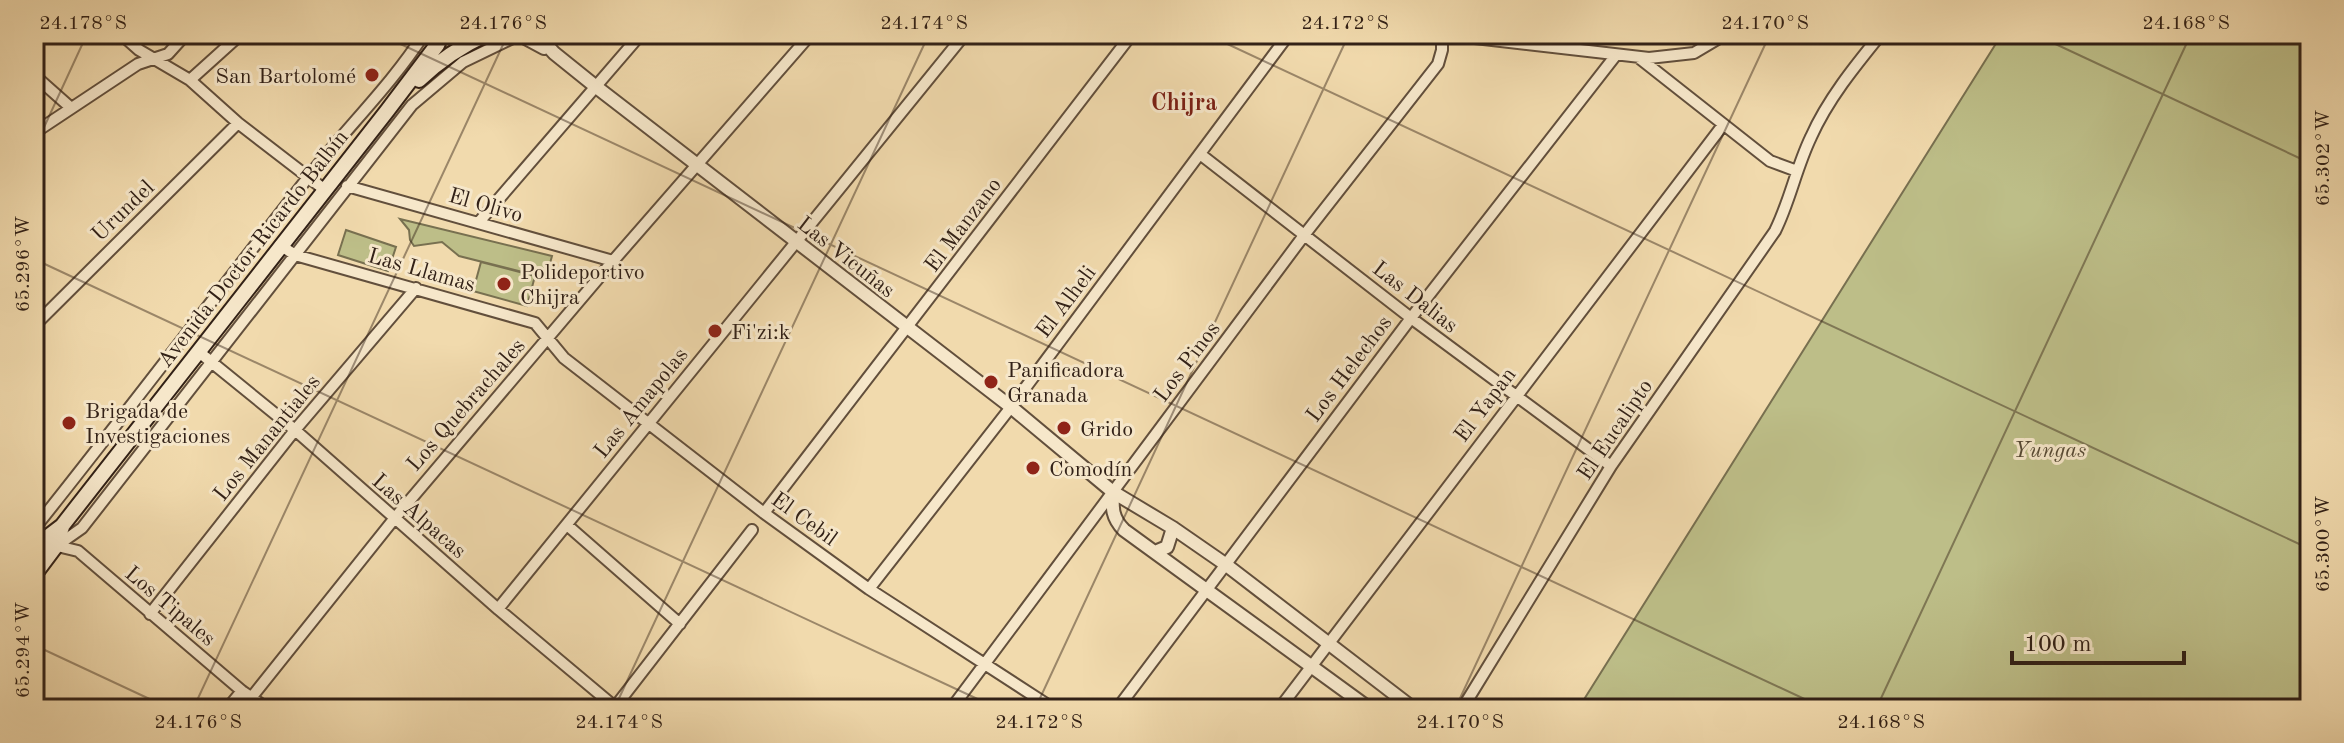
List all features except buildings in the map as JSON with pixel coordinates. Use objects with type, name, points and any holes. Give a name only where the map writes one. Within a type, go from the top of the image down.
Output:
[{"type":"main road","points":[[387,111],[442,34]]},
{"type":"main road","points":[[387,111],[436,64],[487,34]]},
{"type":"main road","name":"Avenida Doctor Ricardo Balbín","points":[[34,553],[45,538],[62,526],[387,111]]},
{"type":"main road","name":"Avenida Doctor Ricardo Balbín","points":[[34,575],[45,538]]},
{"type":"street","points":[[121,34],[139,50],[190,80],[238,123],[325,190]]},
{"type":"street","points":[[34,133],[138,64],[168,54],[186,34]]},
{"type":"street","points":[[190,80],[241,34]]},
{"type":"street","points":[[45,538],[105,441],[308,176],[392,78],[424,34]]},
{"type":"street","points":[[45,538],[82,528],[412,105],[463,62],[520,34]]},
{"type":"street","name":"Las Vicuñas","points":[[520,34],[554,53]]},
{"type":"street","name":"Las Vicuñas","points":[[537,34],[554,53],[595,86],[1011,407],[1113,492],[1225,564],[1414,709]]},
{"type":"street","points":[[479,222],[641,34]]},
{"type":"street","name":"Los Quebrachales","points":[[227,709],[246,694],[613,261],[811,34]]},
{"type":"street","name":"Las Amapolas","points":[[498,609],[965,34]]},
{"type":"street","name":"El Manzano","points":[[764,513],[1132,34]]},
{"type":"street","name":"El Alheli","points":[[869,589],[1011,407],[1289,34]]},
{"type":"street","points":[[1441,34],[1638,57],[1694,53],[1726,34]]},
{"type":"street","name":"Los Pinos","points":[[951,709],[1305,234],[1438,64],[1442,50],[1441,34]]},
{"type":"street","name":"El Eucalipto","points":[[1462,709],[1611,466],[1775,231],[1823,113],[1881,34]]},
{"type":"street","name":"Los Helechos","points":[[1117,709],[1411,318],[1616,55]]},
{"type":"street","points":[[1638,57],[1770,161],[1797,171]]},
{"type":"street","points":[[34,75],[70,107]]},
{"type":"street","name":"Urundel","points":[[34,326],[238,123]]},
{"type":"street","name":"El Yapan","points":[[1279,709],[1723,125]]},
{"type":"street","name":"Las Dalias","points":[[1200,154],[1514,397],[1611,466]]},
{"type":"street","name":"El Olivo","points":[[347,186],[613,261]]},
{"type":"street","name":"Las Llamas","points":[[280,245],[295,255],[535,323],[548,338]]},
{"type":"street","points":[[238,268],[254,280]]},
{"type":"street","name":"Los Manantiales","points":[[150,614],[295,430],[416,288]]},
{"type":"street","name":"El Cebil","points":[[548,338],[564,358],[764,513],[869,589],[1054,709]]},
{"type":"street","name":"Las Alpacas","points":[[199,352],[295,430],[394,519],[615,707]]},
{"type":"street","points":[[105,441],[120,452]]},
{"type":"street","points":[[1113,492],[1112,511],[1116,522],[1370,709]]},
{"type":"street","points":[[567,525],[680,624]]},
{"type":"street","points":[[1155,552],[1167,547],[1173,528]]},
{"type":"street","points":[[615,707],[752,530]]},
{"type":"street","name":"Los Tipales","points":[[45,538],[78,551],[246,694],[268,709]]},
{"type":"green space","name":"Yungas","points":[[2002,34],[2310,34],[2310,709],[1578,709]]},
{"type":"green space","points":[[400,219],[552,256],[546,278],[459,256],[442,242],[414,246],[409,230]]},
{"type":"green space","points":[[346,230],[396,247],[388,271],[338,255]]},
{"type":"green space","name":"Polideportivo Chijra","points":[[481,262],[535,276],[527,306],[473,291]]},
{"type":"place","name":"San Bartolomé","points":[[372,75]]},
{"type":"place","name":"Polideportivo Chijra","points":[[504,284]]},
{"type":"place","name":"Fi'zi:k","points":[[715,331]]},
{"type":"place","name":"Panificadora Granada","points":[[991,382]]},
{"type":"place","name":"Brigada de Investigaciones","points":[[69,423]]},
{"type":"place","name":"Grido","points":[[1064,428]]},
{"type":"place","name":"Comodín","points":[[1033,468]]},
{"type":"district","name":"Chijra","points":[[1184,102]]}]
